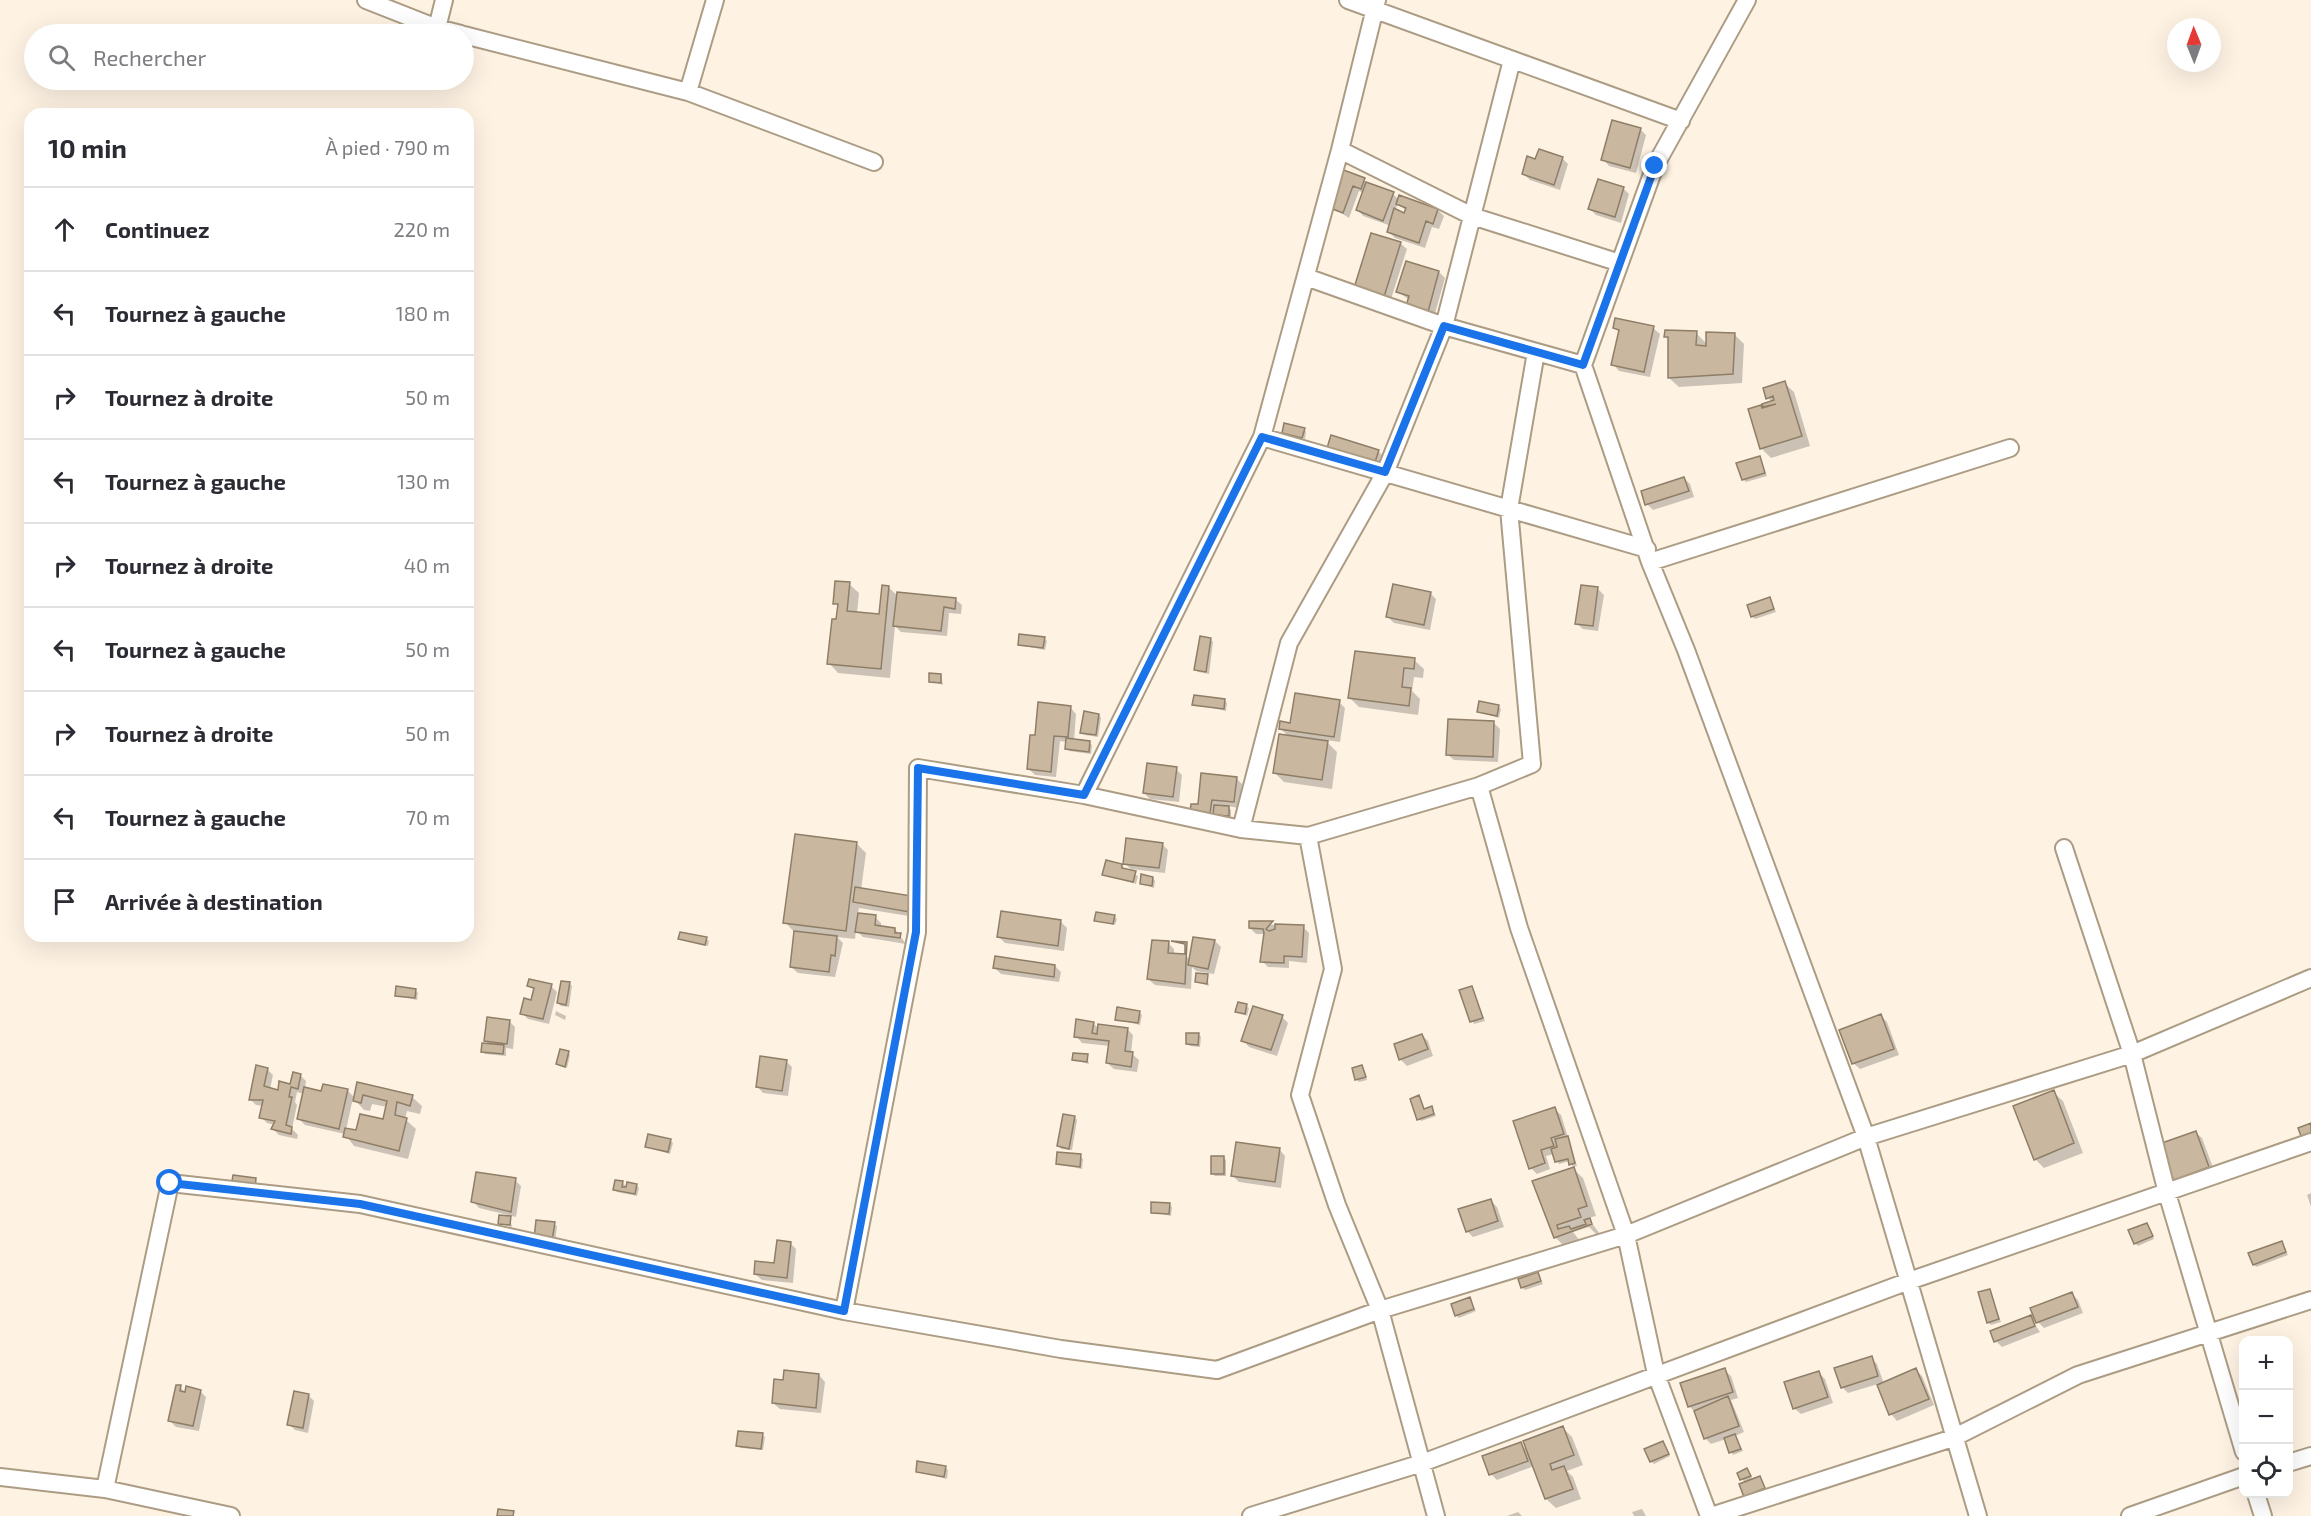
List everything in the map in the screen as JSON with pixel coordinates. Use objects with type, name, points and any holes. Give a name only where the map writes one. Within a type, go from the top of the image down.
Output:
[{"type":"street","points":[[366,0],[427,24]]},
{"type":"street","points":[[438,24],[444,0]]},
{"type":"street","points":[[688,92],[716,0]]},
{"type":"street","points":[[1348,0],[1376,6],[1512,60],[1681,121]]},
{"type":"street","points":[[1747,0],[1655,166],[1583,365],[1649,556],[1866,1137],[1953,1438],[1978,1516]]},
{"type":"street","points":[[1084,795],[1262,437],[1340,150],[1376,6]]},
{"type":"street","points":[[474,38],[688,92],[874,162]]},
{"type":"street","points":[[1241,828],[1289,643],[1385,472],[1444,326],[1512,60]]},
{"type":"street","points":[[1340,150],[1472,216],[1620,263]]},
{"type":"street","points":[[1306,277],[1444,326],[1583,365]]},
{"type":"street","points":[[844,1311],[916,932],[918,768],[1084,795],[1241,828],[1308,836],[1479,786],[1532,764],[1509,509],[1536,352]]},
{"type":"street","points":[[1262,437],[1509,509],[1649,556],[2010,448]]},
{"type":"street","points":[[1479,786],[1519,928],[1626,1235],[1656,1374],[1710,1516],[1953,1438],[2078,1375],[2311,1300]]},
{"type":"street","points":[[1308,836],[1333,969],[1300,1095],[1337,1205],[1380,1310],[1436,1516]]},
{"type":"street","points":[[2064,848],[2132,1054],[2167,1193],[2242,1444]]},
{"type":"street","points":[[105,1489],[170,1183],[360,1204],[844,1311],[1061,1349],[1218,1370],[1380,1310],[1626,1235],[1866,1137],[2132,1054],[2311,978]]},
{"type":"street","points":[[1251,1516],[1422,1463],[1909,1281],[2311,1142]]},
{"type":"street","points":[[2293,1462],[2311,1456]]},
{"type":"street","points":[[0,1477],[105,1489],[231,1516]]},
{"type":"street","points":[[2130,1516],[2239,1478]]},
{"type":"street","points":[[2257,1498],[2263,1516]]},
{"type":"building","points":[[1612,120],[1641,128],[1630,168],[1601,160]]},
{"type":"building","points":[[1539,149],[1563,157],[1554,185],[1522,174],[1527,156],[1535,159]]},
{"type":"building","points":[[1341,169],[1365,178],[1361,189],[1353,186],[1343,213],[1330,208],[1340,181],[1336,179]]},
{"type":"building","points":[[1598,179],[1624,187],[1615,217],[1588,209]]},
{"type":"building","points":[[1366,182],[1394,192],[1383,221],[1356,210]]},
{"type":"building","points":[[1399,195],[1438,209],[1433,224],[1426,221],[1419,243],[1387,232],[1394,208],[1404,213],[1406,208],[1396,204]]},
{"type":"building","points":[[1371,233],[1401,242],[1384,297],[1354,288]]},
{"type":"building","points":[[1406,261],[1439,271],[1428,312],[1406,306],[1409,296],[1396,292]]},
{"type":"building","points":[[1615,318],[1654,326],[1644,372],[1611,365],[1619,330],[1613,328]]},
{"type":"building","points":[[1665,330],[1697,331],[1696,345],[1706,346],[1706,332],[1735,333],[1733,374],[1668,378],[1668,337],[1664,337]]},
{"type":"building","points":[[1785,381],[1802,436],[1760,449],[1748,409],[1761,405],[1762,408],[1776,404],[1763,407],[1762,404],[1774,400],[1773,396],[1766,399],[1763,388]]},
{"type":"building","points":[[1284,423],[1305,428],[1302,438],[1282,433]]},
{"type":"building","points":[[1331,435],[1379,450],[1375,462],[1327,448]]},
{"type":"building","points":[[1760,456],[1765,473],[1742,480],[1736,463]]},
{"type":"building","points":[[1684,477],[1689,491],[1645,505],[1641,491]]},
{"type":"building","points":[[835,581],[850,582],[847,611],[879,614],[882,585],[889,586],[881,669],[827,664],[832,619],[836,619],[838,604],[833,604]]},
{"type":"building","points":[[1393,584],[1431,592],[1424,625],[1386,617]]},
{"type":"building","points":[[1581,585],[1598,587],[1593,626],[1575,624]]},
{"type":"building","points":[[897,592],[956,598],[955,609],[944,607],[941,631],[893,626]]},
{"type":"building","points":[[1770,597],[1774,609],[1751,617],[1747,605]]},
{"type":"building","points":[[1019,634],[1045,637],[1043,648],[1018,645]]},
{"type":"building","points":[[1200,636],[1211,638],[1206,672],[1194,670]]},
{"type":"building","points":[[1355,651],[1415,658],[1414,669],[1404,668],[1402,687],[1411,688],[1409,706],[1348,698]]},
{"type":"building","points":[[929,673],[941,674],[941,683],[929,682]]},
{"type":"building","points":[[1295,693],[1340,700],[1334,737],[1279,729],[1280,721],[1290,723]]},
{"type":"building","points":[[1194,695],[1225,699],[1224,709],[1192,705]]},
{"type":"building","points":[[1479,701],[1499,705],[1497,716],[1477,712]]},
{"type":"building","points":[[1038,702],[1071,706],[1068,737],[1054,736],[1051,772],[1027,769],[1030,735],[1035,735]]},
{"type":"building","points":[[1084,711],[1099,714],[1096,735],[1080,733]]},
{"type":"building","points":[[1448,719],[1494,721],[1493,757],[1446,755]]},
{"type":"building","points":[[1279,734],[1328,741],[1322,780],[1273,773]]},
{"type":"building","points":[[1066,738],[1090,741],[1089,752],[1065,749]]},
{"type":"building","points":[[1147,763],[1177,767],[1173,797],[1143,793]]},
{"type":"building","points":[[1201,773],[1237,777],[1234,802],[1212,800],[1210,813],[1190,811],[1191,804],[1198,804]]},
{"type":"building","points":[[1214,805],[1229,806],[1229,816],[1213,815]]},
{"type":"building","points":[[795,834],[857,842],[846,931],[783,923]]},
{"type":"building","points":[[1126,838],[1163,843],[1159,868],[1123,864]]},
{"type":"building","points":[[1106,860],[1122,864],[1122,868],[1136,871],[1133,882],[1102,875]]},
{"type":"building","points":[[1141,874],[1153,877],[1152,886],[1140,884]]},
{"type":"building","points":[[855,887],[912,896],[909,912],[853,902]]},
{"type":"building","points":[[1001,911],[1061,920],[1058,946],[997,937]]},
{"type":"building","points":[[1096,912],[1115,915],[1113,924],[1094,921]]},
{"type":"building","points":[[858,913],[876,915],[875,925],[895,928],[895,933],[901,933],[900,938],[855,932]]},
{"type":"building","points":[[1249,921],[1273,921],[1266,929],[1269,931],[1275,929],[1275,924],[1304,925],[1302,957],[1284,956],[1284,963],[1260,962],[1263,929],[1249,928]]},
{"type":"building","points":[[794,931],[837,936],[835,956],[831,955],[829,972],[790,967]]},
{"type":"building","points":[[680,932],[707,937],[705,945],[678,939]]},
{"type":"building","points":[[1193,937],[1215,940],[1208,969],[1188,965]]},
{"type":"building","points":[[1152,940],[1169,941],[1168,953],[1185,954],[1185,944],[1171,941],[1187,942],[1185,984],[1147,979]]},
{"type":"building","points":[[995,956],[1055,965],[1054,977],[993,968]]},
{"type":"building","points":[[1196,973],[1208,974],[1207,984],[1195,982]]},
{"type":"building","points":[[529,979],[552,984],[543,1019],[520,1014],[524,998],[531,1000],[534,988],[527,986]]},
{"type":"building","points":[[561,981],[570,982],[566,1005],[557,1003]]},
{"type":"building","points":[[396,986],[416,989],[415,998],[395,996]]},
{"type":"building","points":[[1472,986],[1483,1018],[1470,1022],[1459,990]]},
{"type":"building","points":[[1238,1002],[1247,1004],[1245,1014],[1235,1012]]},
{"type":"building","points":[[1253,1006],[1283,1015],[1271,1050],[1241,1041]]},
{"type":"building","points":[[1117,1007],[1140,1011],[1138,1023],[1115,1020]]},
{"type":"building","points":[[1881,1014],[1894,1049],[1852,1064],[1839,1030]]},
{"type":"building","points":[[487,1017],[510,1020],[507,1044],[484,1041]]},
{"type":"building","points":[[1076,1019],[1094,1022],[1092,1033],[1097,1034],[1098,1024],[1128,1028],[1125,1051],[1133,1052],[1131,1067],[1106,1063],[1109,1041],[1074,1037]]},
{"type":"building","points":[[1186,1033],[1199,1033],[1198,1045],[1186,1044]]},
{"type":"building","points":[[1422,1034],[1428,1049],[1399,1060],[1394,1044]]},
{"type":"building","points":[[482,1043],[504,1045],[503,1054],[481,1052]]},
{"type":"building","points":[[560,1049],[569,1051],[565,1067],[556,1064]]},
{"type":"building","points":[[1073,1053],[1088,1054],[1087,1062],[1072,1060]]},
{"type":"building","points":[[760,1056],[787,1060],[782,1091],[756,1087]]},
{"type":"building","points":[[256,1065],[268,1068],[264,1086],[278,1090],[279,1081],[290,1084],[293,1072],[301,1074],[298,1089],[291,1087],[289,1097],[292,1097],[286,1125],[292,1127],[291,1134],[271,1129],[275,1121],[259,1118],[263,1100],[249,1100]]},
{"type":"building","points":[[1362,1065],[1366,1077],[1355,1080],[1352,1068]]},
{"type":"building","points":[[357,1082],[413,1095],[410,1106],[397,1102],[395,1115],[407,1118],[399,1151],[343,1137],[345,1128],[356,1130],[360,1114],[383,1119],[387,1101],[363,1095],[361,1103],[353,1101]]},
{"type":"building","points":[[323,1084],[348,1089],[339,1129],[297,1119],[304,1087],[321,1091]]},
{"type":"building","points":[[2054,1090],[2074,1143],[2034,1160],[2013,1106]]},
{"type":"building","points":[[1419,1095],[1424,1109],[1432,1106],[1434,1114],[1417,1120],[1410,1099]]},
{"type":"building","points":[[1555,1107],[1564,1134],[1551,1138],[1554,1146],[1541,1150],[1545,1163],[1529,1169],[1513,1121]]},
{"type":"building","points":[[1063,1114],[1075,1116],[1069,1149],[1057,1146]]},
{"type":"building","points":[[2311,1123],[2311,1135],[2302,1139],[2298,1128]]},
{"type":"building","points":[[2196,1131],[2209,1167],[2172,1181],[2159,1144]]},
{"type":"building","points":[[648,1134],[671,1139],[668,1152],[645,1147]]},
{"type":"building","points":[[1568,1136],[1575,1163],[1569,1165],[1568,1159],[1555,1162],[1551,1149],[1557,1147],[1555,1139]]},
{"type":"building","points":[[1236,1142],[1280,1148],[1275,1182],[1231,1176]]},
{"type":"building","points":[[1057,1152],[1081,1154],[1080,1167],[1056,1164]]},
{"type":"building","points":[[1211,1156],[1224,1156],[1224,1174],[1211,1174]]},
{"type":"building","points":[[1574,1167],[1587,1206],[1578,1209],[1581,1217],[1557,1225],[1558,1229],[1569,1226],[1571,1229],[1586,1224],[1584,1220],[1590,1218],[1592,1224],[1554,1238],[1532,1181]]},
{"type":"building","points":[[476,1172],[516,1178],[511,1212],[471,1202]]},
{"type":"building","points":[[233,1175],[256,1178],[255,1190],[231,1187]]},
{"type":"building","points":[[615,1180],[623,1181],[622,1187],[626,1187],[627,1182],[637,1184],[635,1194],[613,1190]]},
{"type":"building","points":[[1491,1199],[1498,1221],[1466,1232],[1458,1209]]},
{"type":"building","points":[[1151,1202],[1170,1203],[1169,1214],[1151,1213]]},
{"type":"building","points":[[499,1215],[511,1216],[510,1225],[498,1224]]},
{"type":"building","points":[[536,1220],[555,1222],[552,1241],[534,1239]]},
{"type":"building","points":[[2147,1223],[2153,1236],[2134,1244],[2128,1230]]},
{"type":"building","points":[[777,1240],[791,1242],[787,1278],[754,1274],[755,1261],[774,1263]]},
{"type":"building","points":[[2282,1241],[2286,1252],[2253,1265],[2248,1253]]},
{"type":"building","points":[[1538,1272],[1541,1281],[1521,1288],[1518,1279]]},
{"type":"building","points":[[1990,1289],[1999,1319],[1987,1323],[1978,1292]]},
{"type":"building","points":[[2072,1292],[2078,1307],[2036,1323],[2030,1308]]},
{"type":"building","points":[[1470,1297],[1474,1309],[1455,1316],[1451,1304]]},
{"type":"building","points":[[2031,1315],[2035,1326],[1994,1342],[1990,1331]]},
{"type":"building","points":[[1872,1356],[1878,1376],[1841,1388],[1834,1368]]},
{"type":"building","points":[[1725,1368],[1733,1392],[1688,1407],[1680,1383]]},
{"type":"building","points":[[1916,1368],[1929,1399],[1889,1415],[1877,1385]]},
{"type":"building","points":[[784,1370],[819,1374],[816,1408],[772,1403],[774,1379],[783,1380]]},
{"type":"building","points":[[1819,1371],[1828,1397],[1793,1409],[1784,1382]]},
{"type":"building","points":[[176,1385],[181,1385],[180,1391],[185,1392],[186,1386],[201,1390],[193,1426],[168,1421]]},
{"type":"building","points":[[294,1391],[309,1394],[303,1428],[287,1425]]},
{"type":"building","points":[[1728,1396],[1739,1426],[1704,1439],[1694,1411]]},
{"type":"building","points":[[1563,1426],[1574,1455],[1550,1464],[1552,1470],[1564,1466],[1573,1489],[1545,1499],[1523,1441]]},
{"type":"building","points":[[738,1431],[763,1433],[761,1449],[736,1446]]},
{"type":"building","points":[[1735,1434],[1741,1449],[1729,1453],[1724,1438]]},
{"type":"building","points":[[1663,1441],[1669,1454],[1650,1462],[1644,1449]]},
{"type":"building","points":[[1521,1442],[1528,1461],[1489,1475],[1482,1456]]},
{"type":"building","points":[[917,1461],[946,1466],[944,1477],[916,1472]]},
{"type":"building","points":[[1747,1468],[1751,1476],[1740,1480],[1737,1473]]},
{"type":"building","points":[[1760,1476],[1765,1488],[1744,1497],[1739,1484]]},
{"type":"building","points":[[498,1509],[514,1511],[513,1516],[497,1516]]},
{"type":"route","points":[[170,1183],[360,1204],[844,1311],[916,932],[918,768],[1084,795],[1262,437],[1385,472],[1444,326],[1583,365],[1655,166]]}]
